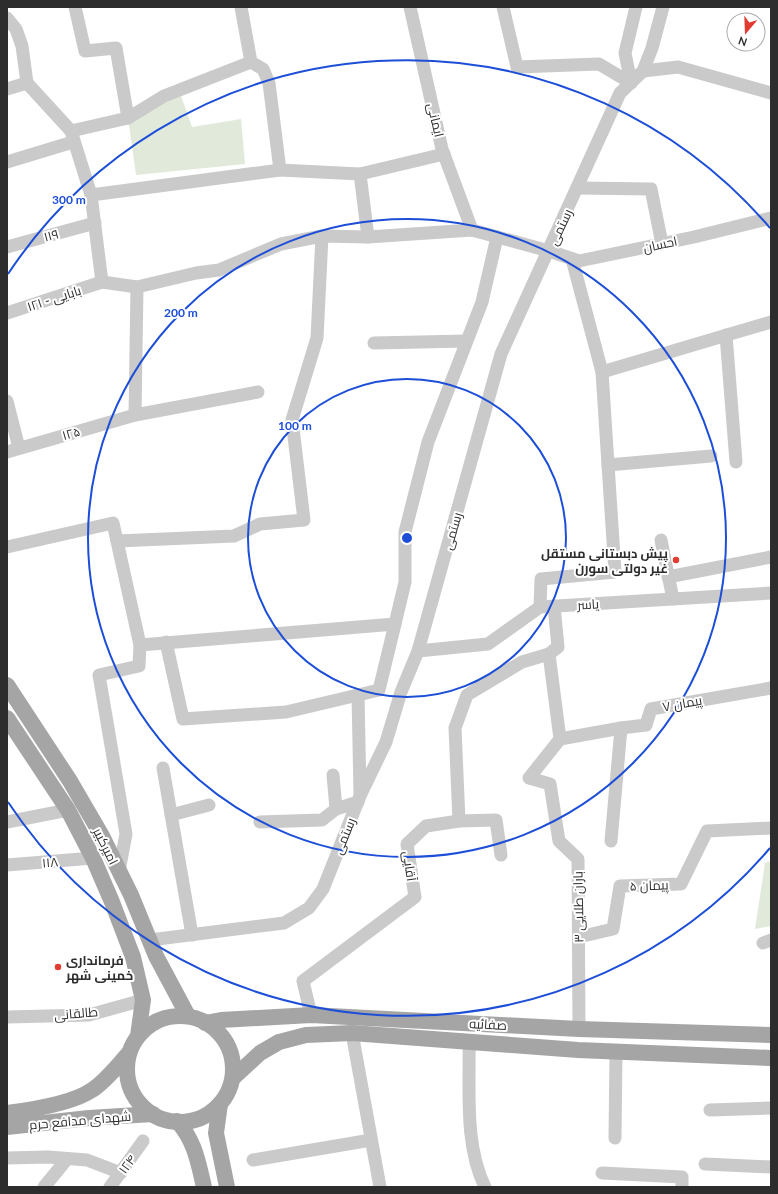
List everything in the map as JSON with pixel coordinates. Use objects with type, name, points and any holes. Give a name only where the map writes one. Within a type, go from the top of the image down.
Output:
[{"type":"main road","name":"امیرکبیر","points":[[7,685],[13,706],[70,781],[102,836],[150,940],[188,1016]]},
{"type":"main road","name":"امیرکبیر","points":[[9,725],[68,810],[93,858],[133,957],[143,1000],[138,1036]]},
{"type":"main road","points":[[178,1015],[188,1016],[205,1023],[213,1027],[226,1041],[232,1059],[232,1078],[228,1092],[220,1104],[205,1116],[196,1119],[177,1121],[153,1114],[141,1104],[131,1090],[127,1072],[129,1053],[138,1036],[151,1024],[160,1019],[178,1015]]},
{"type":"main road","name":"صفائیه","points":[[205,1023],[221,1020],[311,1015],[579,1029],[771,1035]]},
{"type":"main road","name":"صفائیه","points":[[232,1078],[260,1054],[279,1042],[306,1035],[352,1033],[616,1052],[771,1058]]},
{"type":"main road","name":"شهدای مدافع حرم","points":[[7,1127],[93,1089],[129,1053]]},
{"type":"main road","points":[[220,1104],[216,1133],[227,1187]]},
{"type":"main road","name":"شهدای مدافع حرم","points":[[7,1113],[31,1117],[153,1114]]},
{"type":"main road","points":[[177,1121],[189,1136],[194,1147],[204,1187]]},
{"type":"street","points":[[75,7],[85,51],[116,48],[128,118]]},
{"type":"street","points":[[240,7],[251,62],[263,69],[268,83],[280,170]]},
{"type":"street","name":"ایمانی","points":[[410,7],[444,154],[472,230]]},
{"type":"street","points":[[503,7],[517,67],[599,64],[631,83]]},
{"type":"street","points":[[631,83],[625,53],[636,7]]},
{"type":"street","name":"رستمی","points":[[150,940],[284,923],[309,908],[324,889],[359,799],[386,742],[401,692],[418,651],[501,354],[620,93],[643,71],[652,48],[663,7]]},
{"type":"street","points":[[7,18],[16,29],[22,46],[27,83],[72,137],[91,195],[102,282],[137,287],[135,415]]},
{"type":"street","points":[[7,162],[72,137],[128,118],[164,96],[251,62]]},
{"type":"street","points":[[643,71],[678,67],[771,93]]},
{"type":"street","points":[[7,89],[27,83]]},
{"type":"street","points":[[91,195],[280,170],[360,174],[444,154]]},
{"type":"street","points":[[360,174],[368,237]]},
{"type":"street","points":[[578,188],[651,189],[662,244]]},
{"type":"street","name":"احسان","points":[[137,287],[196,273],[219,270],[281,244],[322,236],[368,237],[472,230],[549,251],[579,261],[662,244],[771,218]]},
{"type":"street","name":"۱۱۹","points":[[7,246],[95,223]]},
{"type":"street","points":[[117,541],[234,536],[260,524],[304,520],[292,420],[318,338],[322,236]]},
{"type":"street","points":[[166,642],[183,719],[286,712],[379,690],[404,582],[405,532],[426,449],[482,302],[497,237]]},
{"type":"street","points":[[418,651],[488,644],[540,607],[541,579],[615,572],[602,372],[572,259]]},
{"type":"street","name":"بابایی - ۱۲۱","points":[[7,313],[102,282]]},
{"type":"street","points":[[602,372],[771,322]]},
{"type":"street","points":[[726,335],[736,462]]},
{"type":"street","points":[[374,343],[466,341]]},
{"type":"street","name":"۱۲۵","points":[[13,450],[135,415],[258,392]]},
{"type":"street","points":[[7,401],[13,450]]},
{"type":"street","points":[[608,465],[711,456]]},
{"type":"street","points":[[7,547],[114,523],[140,644],[139,666],[99,675],[126,834],[119,871]]},
{"type":"street","points":[[661,540],[673,599]]},
{"type":"street","points":[[668,577],[771,557]]},
{"type":"street","name":"یاسر","points":[[540,607],[771,593]]},
{"type":"street","points":[[501,855],[496,820],[459,821],[455,728],[467,695],[522,662],[549,654],[558,648],[554,606]]},
{"type":"street","points":[[140,644],[395,624]]},
{"type":"street","points":[[549,654],[560,739],[621,728],[611,841]]},
{"type":"street","name":"پیمان ۷","points":[[621,728],[646,724],[651,709],[771,688]]},
{"type":"street","points":[[260,822],[322,820],[336,809],[359,799],[358,695]]},
{"type":"street","name":"باران طلایی ۳","points":[[560,739],[529,778],[550,784],[559,841],[578,859],[579,1029]]},
{"type":"street","points":[[163,768],[192,935]]},
{"type":"street","points":[[333,775],[336,809]]},
{"type":"street","points":[[171,815],[209,805]]},
{"type":"street","points":[[7,822],[68,810]]},
{"type":"street","name":"آقایی","points":[[311,1015],[304,981],[415,897],[407,844],[426,826],[459,821]]},
{"type":"street","name":"پیمان ۵","points":[[579,937],[613,929],[620,886],[681,884],[707,831],[771,828]]},
{"type":"street","name":"۱۱۸","points":[[7,866],[93,858]]},
{"type":"street","name":"طالقانی","points":[[7,1017],[89,1015],[143,1000]]},
{"type":"street","points":[[352,1033],[380,1187]]},
{"type":"street","points":[[469,1042],[471,1132],[478,1173],[485,1187]]},
{"type":"street","points":[[615,1138],[616,1052]]},
{"type":"street","points":[[710,1110],[771,1108]]},
{"type":"street","points":[[252,1160],[371,1140]]},
{"type":"street","name":"۱۲۴","points":[[112,1186],[143,1141]]},
{"type":"street","points":[[7,1158],[48,1157],[87,1160],[122,1172]]},
{"type":"street","points":[[44,1187],[67,1159]]},
{"type":"street","points":[[705,1164],[771,1167]]},
{"type":"street","points":[[602,1173],[682,1177],[682,1187]]},
{"type":"green space","points":[[179,90],[192,127],[241,119],[245,164],[136,175],[128,118]]},
{"type":"green space","points":[[771,861],[771,926],[755,929],[765,863]]},
{"type":"place","name":"پیش دبستانی مستقل غیر دولتی سورن","points":[[676,560]]},
{"type":"place","name":"فرمانداری خمینی شهر","points":[[58,967]]}]
